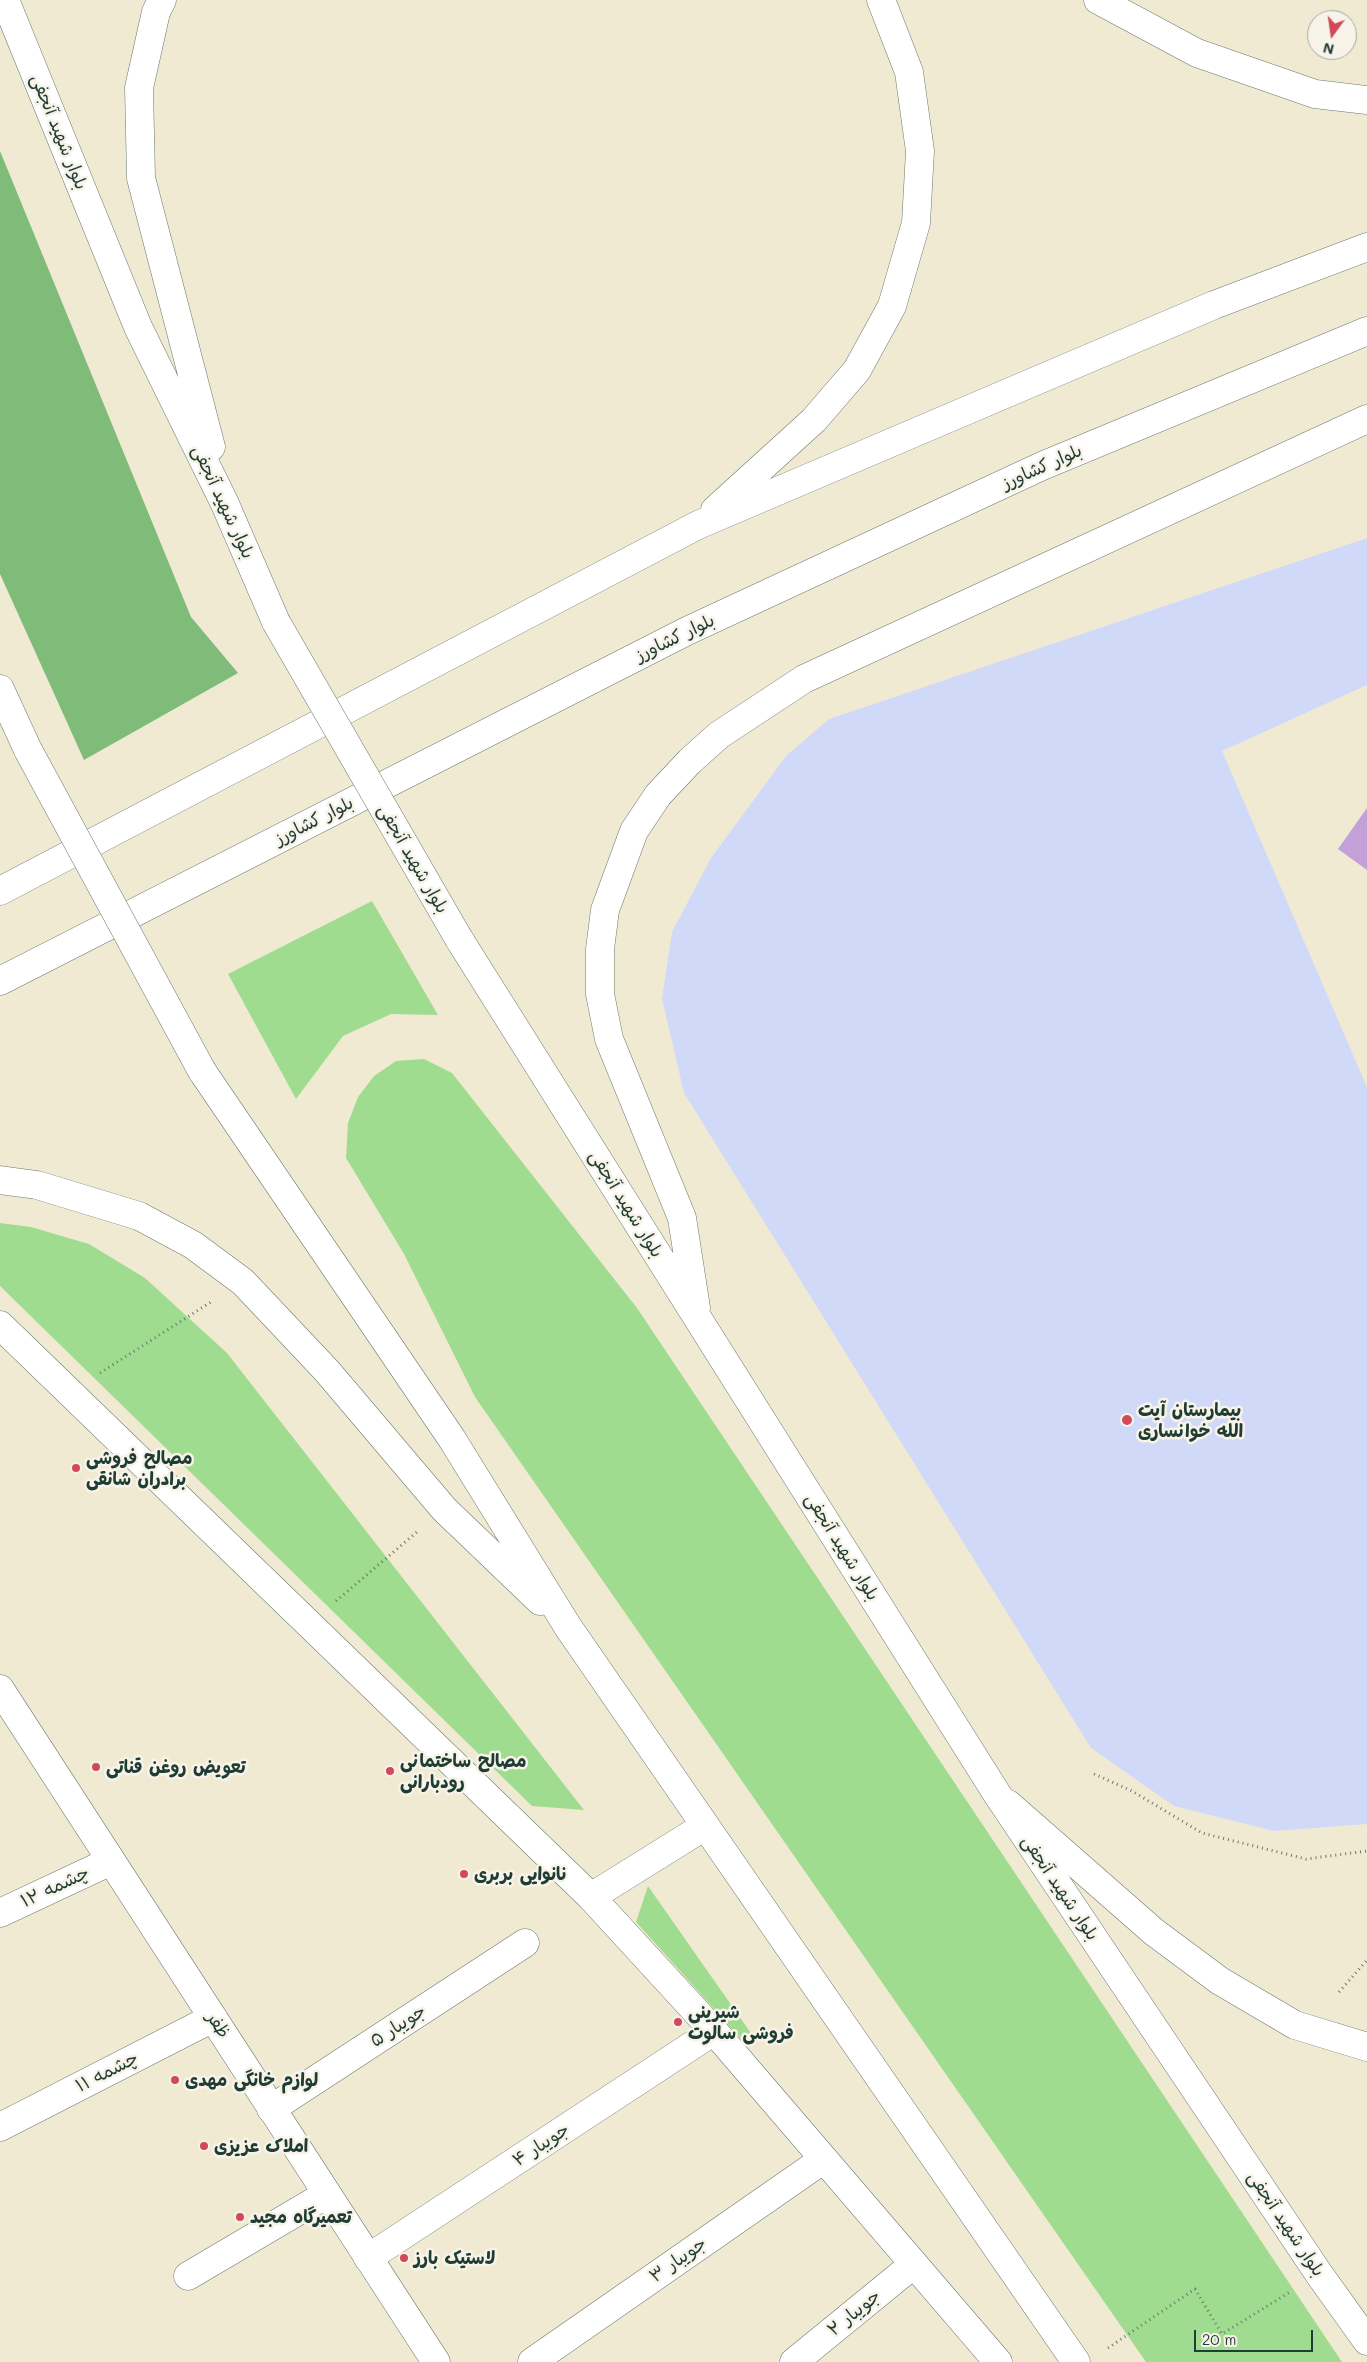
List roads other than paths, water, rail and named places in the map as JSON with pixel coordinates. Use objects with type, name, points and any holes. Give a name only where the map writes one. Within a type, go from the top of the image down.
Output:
[{"type":"main road","name":"بلوار شهید آنجفی","points":[[5,0],[138,327],[225,504],[276,622],[459,940],[997,1794],[1314,2266],[1367,2341]]},
{"type":"main road","points":[[162,0],[156,12],[139,88],[141,178],[225,504]]},
{"type":"main road","points":[[698,525],[814,420],[857,370],[892,306],[916,223],[920,151],[910,72],[881,0]]},
{"type":"main road","points":[[1098,0],[1197,53],[1316,94],[1367,100]]},
{"type":"main road","points":[[0,892],[698,525],[1214,305],[1367,247]]},
{"type":"main road","name":"بلوار کشاورز","points":[[0,981],[687,631],[1042,466],[1367,330]]},
{"type":"main road","points":[[698,1319],[682,1218],[610,1039],[600,994],[600,949],[605,910],[634,830],[658,795],[690,761],[719,735],[804,679],[1367,419]]},
{"type":"main road","points":[[0,689],[28,750],[202,1071],[452,1439],[568,1627],[1076,2362]]},
{"type":"main road","points":[[0,1180],[37,1185],[139,1216],[193,1245],[243,1282],[327,1371],[444,1509],[568,1627]]},
{"type":"main road","points":[[1,1326],[591,1897],[714,2031],[999,2362]]},
{"type":"main road","name":"ظفر","points":[[0,1689],[436,2362]]},
{"type":"main road","points":[[997,1794],[1154,1932],[1220,1981],[1295,2025],[1367,2047]]},
{"type":"main road","points":[[591,1897],[705,1826]]},
{"type":"main road","name":"چشمه ۱۲","points":[[0,1913],[111,1860]]},
{"type":"main road","name":"جویبار ۵","points":[[271,2109],[524,1943]]},
{"type":"main road","name":"چشمه ۱۱","points":[[0,2127],[213,2018]]},
{"type":"main road","name":"جویبار ۴","points":[[368,2258],[714,2031]]},
{"type":"main road","name":"جویبار ۳","points":[[532,2362],[824,2159]]},
{"type":"main road","points":[[188,2276],[326,2194]]},
{"type":"main road","name":"جویبار ۲","points":[[794,2362],[914,2264]]},
{"type":"place","name":"بیمارستان آیت الله خوانساری","points":[[1127,1420]]},
{"type":"place","name":"مصالح فروشی برادران شانقی","points":[[76,1468]]},
{"type":"place","name":"تعویض روغن قناتی","points":[[96,1767]]},
{"type":"place","name":"مصالح ساختمانی رودبارانی","points":[[390,1771]]},
{"type":"place","name":"نانوایی بربری","points":[[464,1874]]},
{"type":"place","name":"شیرینی فروشی سالوت","points":[[678,2022]]},
{"type":"place","name":"لوازم خانگی مهدی","points":[[175,2080]]},
{"type":"place","name":"املاک عزیزی","points":[[204,2146]]},
{"type":"place","name":"تعمیرگاه مجید","points":[[240,2217]]},
{"type":"place","name":"لاستیک بارز","points":[[404,2258]]}]
